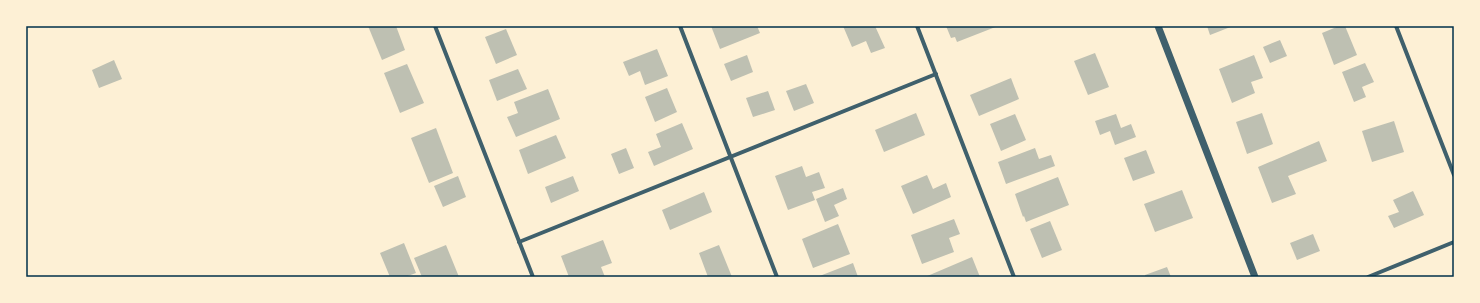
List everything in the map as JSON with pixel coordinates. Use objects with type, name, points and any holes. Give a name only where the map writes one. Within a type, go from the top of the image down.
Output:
[{"type":"street","points":[[435,26],[533,277]]},
{"type":"street","points":[[680,26],[777,277]]},
{"type":"street","points":[[917,26],[1014,277]]},
{"type":"street","points":[[1158,26],[1255,277]]},
{"type":"street","points":[[1396,26],[1454,175]]},
{"type":"street","points":[[519,242],[936,74]]},
{"type":"street","points":[[1368,277],[1454,242]]},
{"type":"building","points":[[368,26],[396,26],[405,50],[382,60]]},
{"type":"building","points":[[711,26],[757,26],[760,33],[720,49]]},
{"type":"building","points":[[843,26],[875,26],[885,48],[871,53],[866,41],[852,47]]},
{"type":"building","points":[[946,26],[998,26],[957,42],[955,37],[951,38]]},
{"type":"building","points":[[1207,26],[1233,26],[1210,35]]},
{"type":"building","points":[[1339,26],[1345,26],[1357,55],[1334,65],[1322,33]]},
{"type":"building","points":[[506,29],[517,55],[496,64],[485,37]]},
{"type":"building","points":[[1280,40],[1287,56],[1270,63],[1263,47]]},
{"type":"building","points":[[657,49],[668,76],[645,85],[640,71],[629,76],[623,62]]},
{"type":"building","points":[[1095,53],[1109,87],[1088,95],[1074,61]]},
{"type":"building","points":[[747,55],[753,72],[731,81],[724,64]]},
{"type":"building","points":[[1254,55],[1263,78],[1251,82],[1255,93],[1232,103],[1219,69]]},
{"type":"building","points":[[114,60],[122,79],[99,88],[92,70]]},
{"type":"building","points":[[1365,63],[1374,82],[1362,87],[1366,97],[1354,102],[1342,72]]},
{"type":"building","points":[[407,64],[424,103],[400,113],[384,73]]},
{"type":"building","points":[[518,69],[527,89],[497,101],[489,80]]},
{"type":"building","points":[[1011,78],[1019,99],[979,116],[970,95]]},
{"type":"building","points":[[806,84],[814,103],[794,111],[786,91]]},
{"type":"building","points":[[667,88],[677,112],[655,122],[645,97]]},
{"type":"building","points":[[548,89],[560,119],[516,137],[507,117],[518,113],[514,102]]},
{"type":"building","points":[[768,91],[775,110],[753,117],[746,98]]},
{"type":"building","points":[[916,113],[925,135],[884,152],[875,130]]},
{"type":"building","points":[[1262,113],[1273,144],[1247,154],[1236,122]]},
{"type":"building","points":[[1015,114],[1026,140],[1001,151],[990,124]]},
{"type":"building","points":[[1116,114],[1121,128],[1131,124],[1136,137],[1115,145],[1110,131],[1100,135],[1095,121]]},
{"type":"building","points":[[1394,121],[1404,152],[1372,162],[1362,131]]},
{"type":"building","points":[[682,123],[693,149],[654,166],[648,152],[661,147],[656,134]]},
{"type":"building","points":[[436,128],[453,173],[429,183],[411,138]]},
{"type":"building","points":[[556,135],[566,158],[528,174],[519,150]]},
{"type":"building","points":[[1319,141],[1327,161],[1288,176],[1296,194],[1272,203],[1258,167]]},
{"type":"building","points":[[626,148],[634,168],[619,174],[611,154]]},
{"type":"building","points":[[1035,148],[1039,159],[1051,155],[1055,166],[1006,184],[998,162]]},
{"type":"building","points":[[1146,150],[1155,173],[1133,181],[1124,158]]},
{"type":"building","points":[[802,166],[806,177],[819,172],[825,188],[812,192],[815,200],[788,210],[775,176]]},
{"type":"building","points":[[927,175],[933,189],[946,183],[951,197],[913,214],[901,186]]},
{"type":"building","points":[[458,176],[466,197],[443,207],[434,186]]},
{"type":"building","points":[[573,176],[579,191],[551,203],[545,187]]},
{"type":"building","points":[[1058,177],[1069,205],[1026,222],[1015,194]]},
{"type":"building","points":[[843,188],[847,199],[834,205],[839,216],[825,222],[816,199]]},
{"type":"building","points":[[1182,190],[1193,218],[1155,232],[1144,204]]},
{"type":"building","points":[[1413,191],[1424,215],[1394,228],[1388,216],[1399,212],[1393,200]]},
{"type":"building","points":[[704,192],[712,212],[670,230],[662,210]]},
{"type":"building","points":[[954,219],[960,234],[949,238],[954,252],[922,264],[911,235]]},
{"type":"building","points":[[1050,221],[1062,250],[1042,258],[1030,229]]},
{"type":"building","points":[[838,224],[850,254],[813,268],[802,239]]},
{"type":"building","points":[[1313,234],[1320,251],[1297,260],[1290,243]]},
{"type":"building","points":[[603,240],[612,263],[601,267],[605,277],[569,277],[561,256]]},
{"type":"building","points":[[404,243],[416,273],[405,277],[390,277],[380,253]]},
{"type":"building","points":[[446,245],[459,277],[422,277],[414,258]]},
{"type":"building","points":[[719,245],[732,277],[708,277],[699,253]]},
{"type":"building","points":[[972,257],[980,277],[925,277]]},
{"type":"building","points":[[853,263],[858,277],[817,277]]},
{"type":"building","points":[[1167,267],[1171,277],[1145,277],[1145,275]]}]
